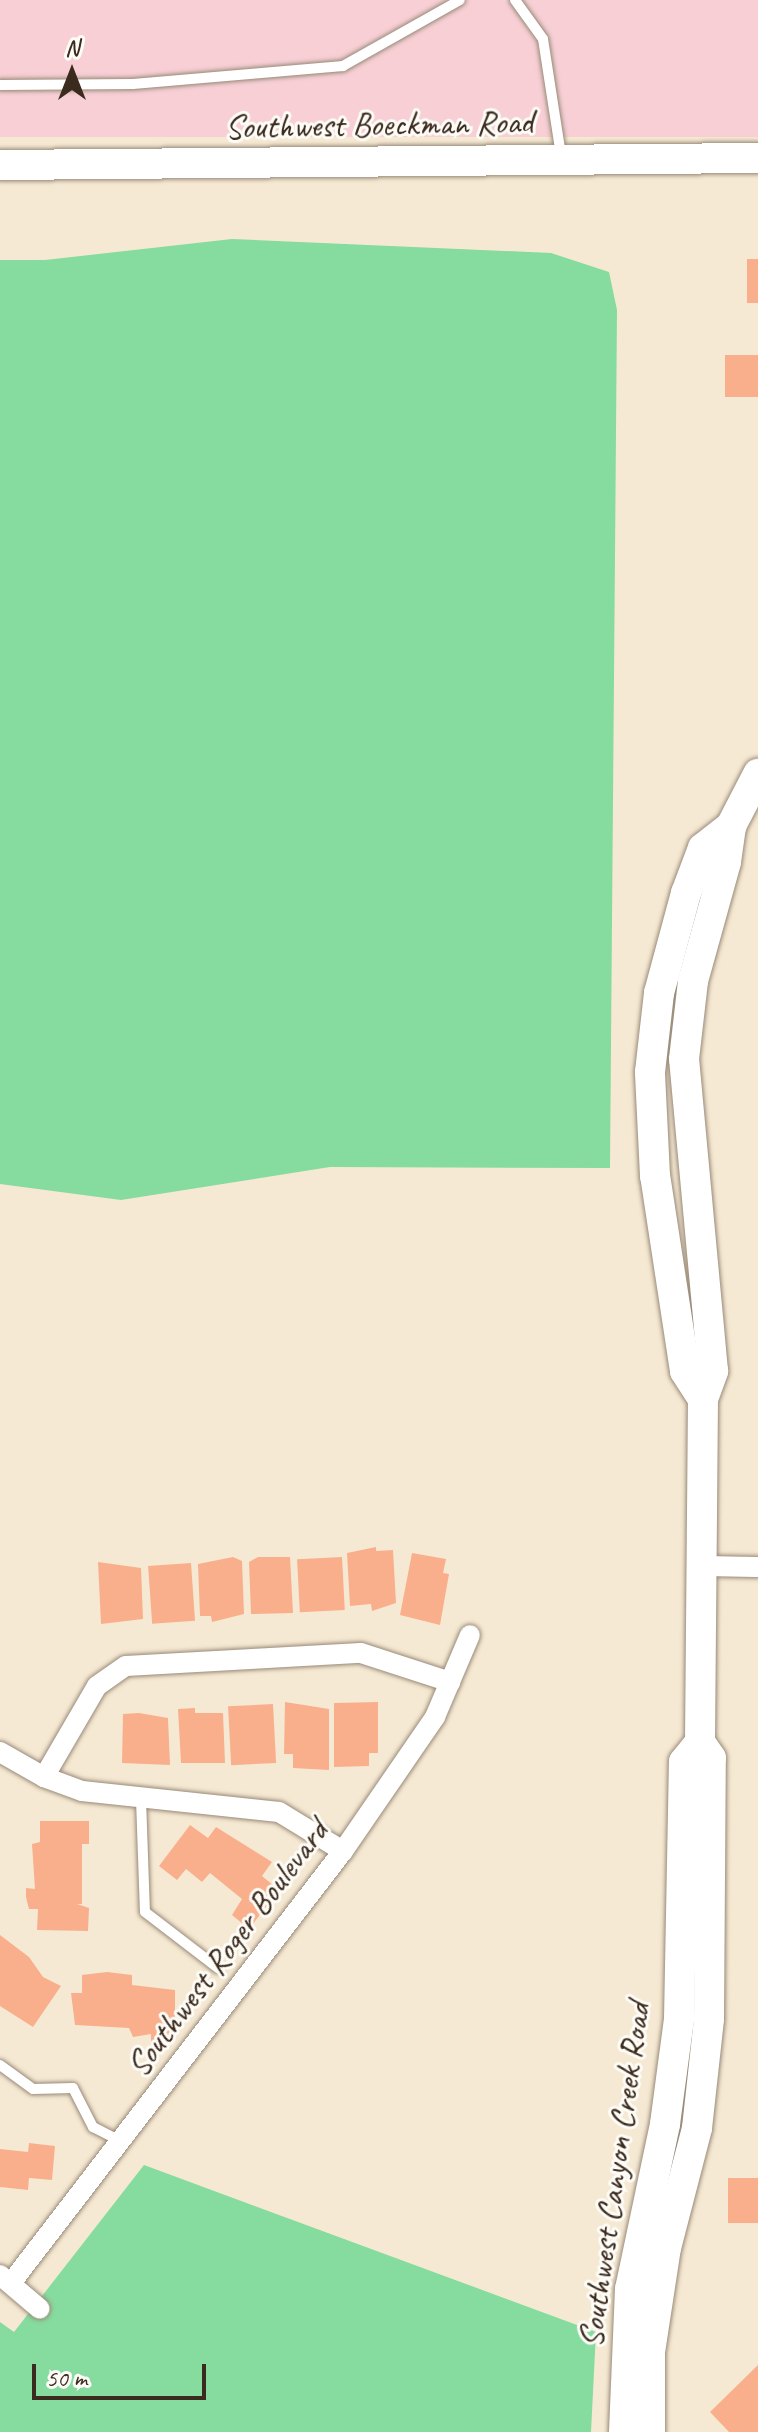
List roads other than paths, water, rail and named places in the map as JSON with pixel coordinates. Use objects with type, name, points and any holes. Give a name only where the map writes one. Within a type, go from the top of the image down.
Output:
[{"type":"main road","name":"Southwest Boeckman Road","points":[[0,165],[758,158]]},
{"type":"main road","name":"Southwest Canyon Creek Road","points":[[650,2432],[650,2352],[707,2057],[711,1758],[700,1742],[703,1399],[713,1371],[684,1059],[693,981],[726,862],[731,826],[758,774]]},
{"type":"main road","name":"Southwest Canyon Creek Road","points":[[624,2432],[630,2289],[665,2124],[679,2019],[684,1762],[700,1742]]},
{"type":"street","points":[[702,1566],[758,1567]]},
{"type":"street","name":"Southwest Roger Boulevard","points":[[6,2279],[120,2141],[343,1851],[435,1717],[470,1635]]},
{"type":"street","points":[[44,1777],[97,1686],[126,1666],[361,1653],[450,1682]]},
{"type":"street","points":[[0,1752],[44,1777],[82,1791],[141,1799],[240,1804],[279,1812],[343,1851]]},
{"type":"street","points":[[6,2279],[40,2309]]},
{"type":"lane","points":[[0,85],[133,84],[343,66],[460,0]]},
{"type":"lane","points":[[515,0],[543,39],[558,108],[562,160]]},
{"type":"lane","points":[[141,1799],[145,1912],[218,1968]]},
{"type":"lane","points":[[0,2065],[33,2089],[73,2088],[93,2127],[120,2141]]}]
